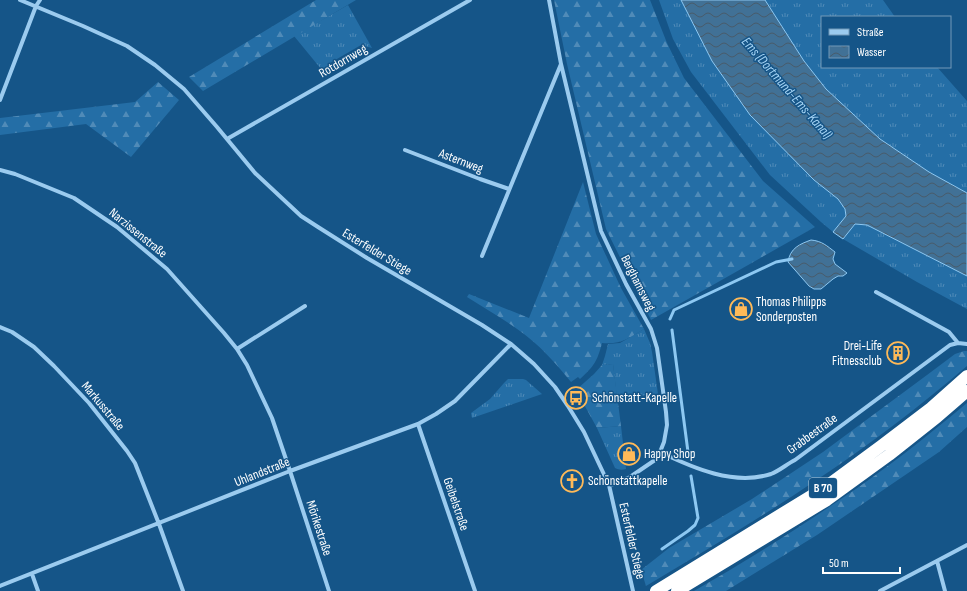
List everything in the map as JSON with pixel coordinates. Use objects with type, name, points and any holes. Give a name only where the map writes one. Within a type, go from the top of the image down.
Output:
[{"type":"highway","name":"B 70","points":[[656,591],[824,488],[931,408],[967,376]]},
{"type":"highway","name":"B 70","points":[[677,591],[827,500],[937,418],[967,391]]},
{"type":"street","name":"Esterfelder Stiege","points":[[20,0],[127,46],[155,64],[184,89],[255,173],[301,216],[374,262],[482,325],[511,344],[534,364],[555,387],[568,406],[587,438],[609,485],[633,591]]},
{"type":"street","points":[[0,100],[36,6],[40,0]]},
{"type":"street","name":"Rotdornweg","points":[[227,139],[470,0]]},
{"type":"street","name":"Berghamsweg","points":[[549,0],[561,64],[601,231],[626,284],[651,329],[657,348],[666,412],[666,431],[664,442],[655,460],[630,477],[609,485]]},
{"type":"street","points":[[482,256],[561,64]]},
{"type":"street","name":"Asternweg","points":[[405,150],[509,189]]},
{"type":"street","name":"Narzissenstraße","points":[[0,170],[15,174],[74,198],[117,227],[167,269],[224,333],[237,349],[247,365],[272,418],[290,471]]},
{"type":"street","points":[[876,292],[949,332],[958,343],[967,344]]},
{"type":"street","points":[[237,349],[305,306]]},
{"type":"street","name":"Markusstraße","points":[[0,327],[12,332],[34,347],[54,366],[89,403],[127,451],[134,463],[159,524],[183,591]]},
{"type":"street","name":"Grabbestraße","points":[[660,452],[680,462],[724,476],[751,478],[772,473],[800,456],[950,345],[958,343]]},
{"type":"street","name":"Uhlandstraße","points":[[0,586],[290,471],[418,424],[436,414],[455,400],[511,344]]},
{"type":"street","name":"Geibelstraße","points":[[418,424],[475,591]]},
{"type":"street","name":"Mörikestraße","points":[[290,471],[329,591]]},
{"type":"street","points":[[880,591],[967,545]]},
{"type":"street","points":[[937,561],[944,591]]},
{"type":"street","points":[[32,574],[38,591]]},
{"type":"green space","points":[[316,0],[356,0],[203,91],[189,77]]},
{"type":"green space","points":[[554,0],[650,0],[667,43],[684,78],[763,181],[815,227],[651,320],[606,229],[567,64]]},
{"type":"green space","points":[[659,0],[681,0],[712,61],[814,180],[838,199],[845,209],[846,216],[833,232],[770,175],[691,72],[673,39]]},
{"type":"green space","points":[[765,0],[883,0],[894,16],[821,16],[821,68],[938,68],[967,101],[967,193],[929,172],[880,139],[826,89],[804,61]]},
{"type":"green space","points":[[348,5],[372,48],[361,45],[330,63],[326,75],[294,36]]},
{"type":"green space","points":[[158,82],[179,100],[131,157],[86,124],[0,135],[0,118],[135,102]]},
{"type":"green space","points":[[583,182],[596,234],[621,288],[644,329],[619,342],[602,343],[597,359],[592,367],[580,379],[578,377],[571,382],[551,359],[522,332],[467,297],[469,294],[529,318]]},
{"type":"green space","points":[[855,224],[867,225],[967,276],[967,309],[843,239]]},
{"type":"green space","points":[[644,329],[652,352],[658,394],[617,398],[613,364],[602,365],[608,344],[620,343]]},
{"type":"green space","points":[[967,351],[967,366],[874,440],[835,468],[773,508],[646,586],[641,570],[669,548],[752,499],[823,452],[955,354]]},
{"type":"green space","points":[[613,364],[621,426],[597,428],[576,390],[602,365]]},
{"type":"green space","points":[[508,379],[526,380],[542,394],[472,418],[471,413],[490,399]]},
{"type":"green space","points":[[967,403],[967,427],[939,452],[817,535],[726,591],[694,591],[787,535],[873,477]]},
{"type":"green space","points":[[621,426],[626,469],[622,470],[615,468],[597,428]]},
{"type":"water","name":"Ems (Dortmund-Ems-Kanal)","points":[[681,0],[765,0],[804,61],[826,89],[880,139],[929,172],[967,193],[967,276],[867,225],[855,224],[843,239],[833,232],[846,216],[845,209],[838,199],[814,180],[750,115],[712,61]]},
{"type":"water","points":[[811,240],[827,246],[835,252],[833,259],[835,264],[847,273],[833,279],[821,289],[814,289],[809,286],[788,262],[791,253],[796,247]]},
{"type":"waterway","points":[[670,319],[674,310],[776,262],[792,259]]},
{"type":"waterway","points":[[672,330],[688,452]]},
{"type":"waterway","points":[[662,549],[695,525],[698,518],[691,476]]},
{"type":"place","name":"Thomas Philipps Sonderposten","points":[[741,309]]},
{"type":"place","name":"Drei-Life Fitnessclub","points":[[898,353]]},
{"type":"place","name":"Schönstatt-Kapelle","points":[[576,398]]},
{"type":"place","name":"Happy Shop","points":[[629,454]]},
{"type":"place","name":"Schönstattkapelle","points":[[572,481]]}]
